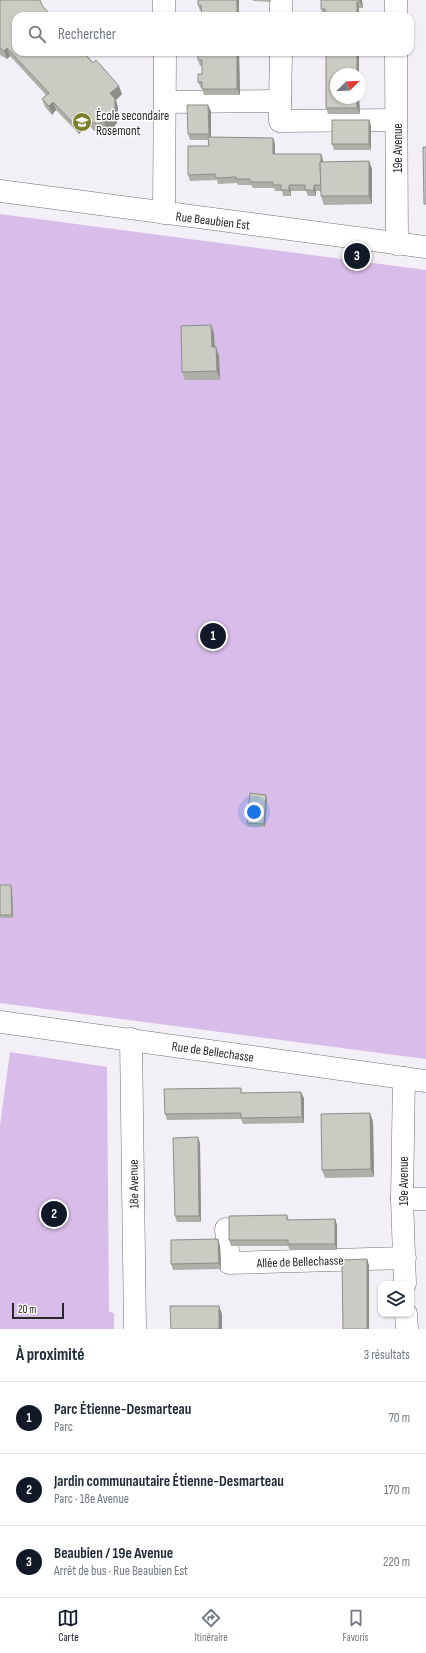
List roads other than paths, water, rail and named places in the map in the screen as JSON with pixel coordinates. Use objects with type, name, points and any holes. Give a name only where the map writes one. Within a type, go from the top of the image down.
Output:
[{"type":"street","points":[[164,0],[164,12]]},
{"type":"street","points":[[396,0],[396,12]]},
{"type":"street","points":[[164,213],[165,56]]},
{"type":"street","points":[[281,56],[280,121],[396,120]]},
{"type":"street","name":"19e Avenue","points":[[396,56],[398,244]]},
{"type":"street","points":[[165,102],[280,101]]},
{"type":"street","name":"Rue Beaubien Est","points":[[0,191],[426,247]]},
{"type":"street","name":"Rue de Bellechasse","points":[[0,1022],[426,1081]]},
{"type":"street","name":"18e Avenue","points":[[131,1040],[135,1329]]},
{"type":"street","name":"19e Avenue","points":[[404,1078],[402,1199],[405,1281]]},
{"type":"street","points":[[402,1199],[426,1199]]},
{"type":"street","name":"Allée de Bellechasse","points":[[226,1229],[229,1263],[405,1258]]},
{"type":"street","points":[[406,1317],[407,1329]]},
{"type":"place","name":"École secondaire Rosemont","points":[[82,122]]},
{"type":"place","name":"Beaubien / 19e Avenue","points":[[357,256]]},
{"type":"place","name":"Parc Étienne-Desmarteau","points":[[213,636]]},
{"type":"place","name":"Jardin communautaire Étienne-Desmarteau","points":[[54,1214]]}]
